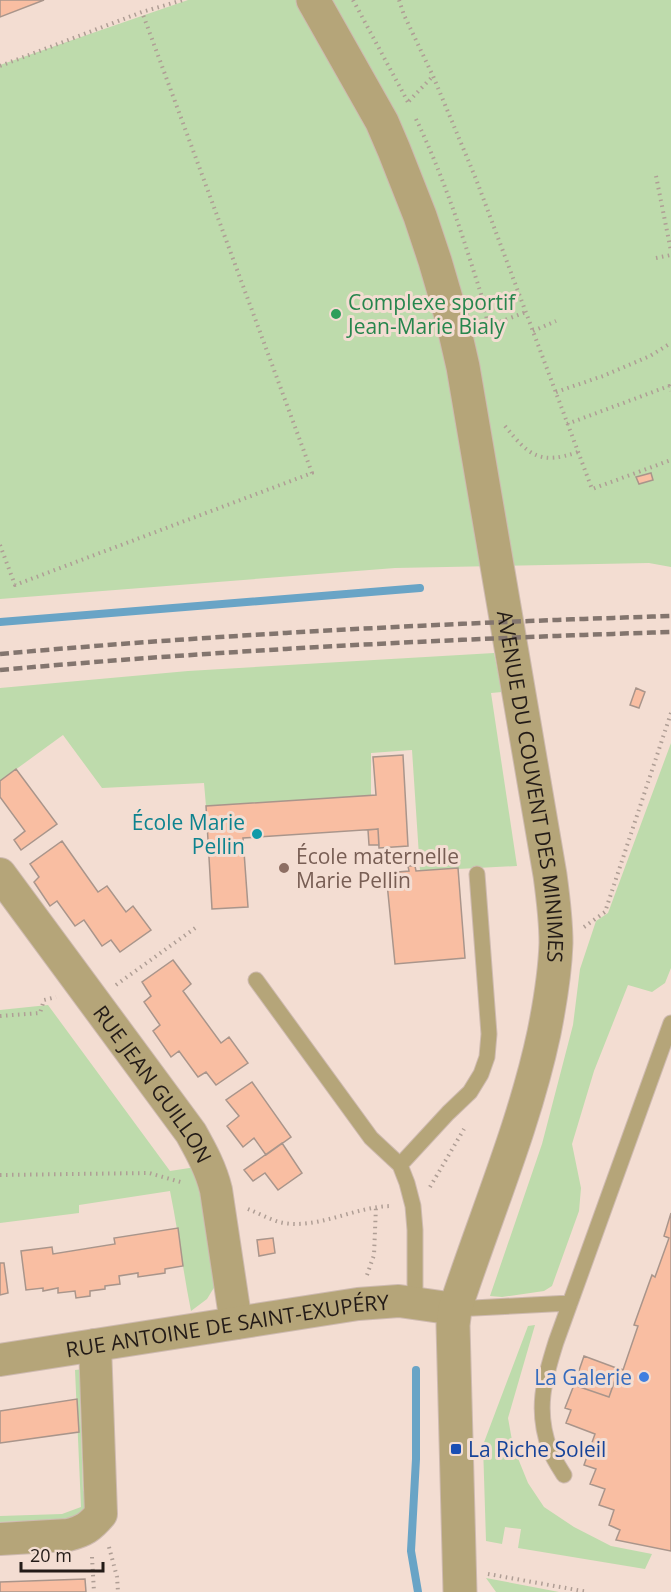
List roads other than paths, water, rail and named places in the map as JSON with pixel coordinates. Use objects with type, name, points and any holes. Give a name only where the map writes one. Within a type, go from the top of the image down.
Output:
[{"type":"street","name":"AVENUE DU COUVENT DES MINIMES","points":[[313,0],[382,122],[420,216],[452,319],[470,402],[555,913],[556,944],[551,996],[536,1070],[455,1309],[453,1342],[469,1582]]},
{"type":"street","name":"RUE JEAN GUILLON","points":[[0,874],[191,1133],[208,1165],[216,1190],[236,1323]]},
{"type":"street","name":"RUE ANTOINE DE SAINT-EXUPÉRY","points":[[0,1360],[358,1304],[415,1303],[455,1309]]},
{"type":"street","points":[[0,1539],[78,1533],[91,1526],[101,1514],[95,1345]]},
{"type":"lane","points":[[400,1165],[470,1092],[482,1074],[487,1057],[489,1034],[477,874]]},
{"type":"lane","points":[[256,980],[371,1138],[400,1165],[413,1206],[415,1303]]},
{"type":"lane","points":[[564,1475],[550,1451],[543,1427],[544,1381],[671,1023]]},
{"type":"lane","points":[[455,1309],[570,1303]]},
{"type":"waterway","points":[[0,622],[420,588]]},
{"type":"waterway","points":[[416,1370],[416,1459],[411,1551],[418,1592]]},
{"type":"railway","points":[[0,654],[335,630],[671,616]]},
{"type":"railway","points":[[0,670],[335,646],[671,632]]},
{"type":"place","name":"Complexe sportif Jean-Marie Bialy","points":[[336,314]]},
{"type":"place","name":"École Marie Pellin","points":[[257,834]]},
{"type":"place","name":"École maternelle Marie Pellin","points":[[284,868]]},
{"type":"place","name":"La Galerie","points":[[644,1377]]},
{"type":"place","name":"La Riche Soleil","points":[[456,1449]]}]
